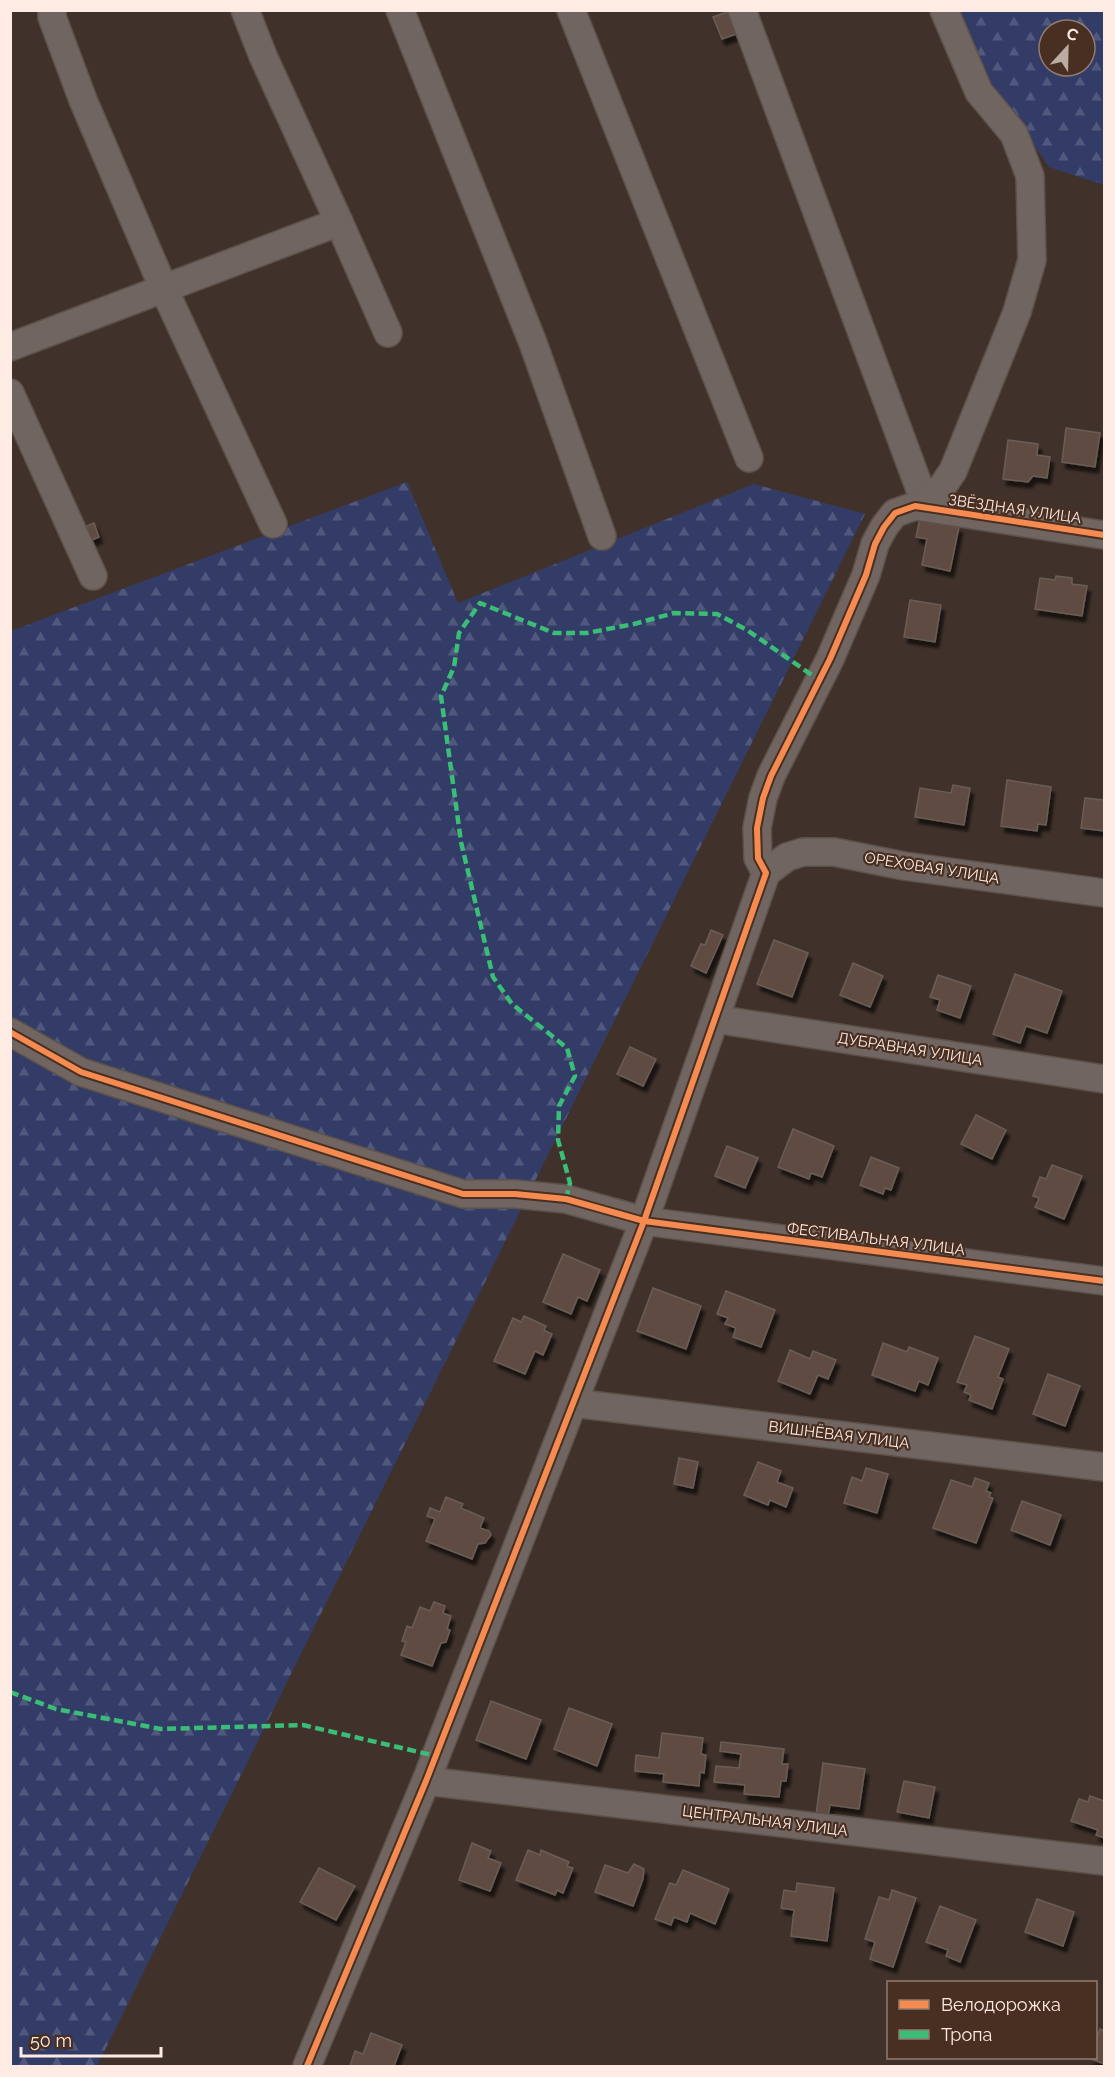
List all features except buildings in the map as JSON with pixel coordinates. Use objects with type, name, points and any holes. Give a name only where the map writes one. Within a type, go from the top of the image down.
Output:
[{"type":"street","points":[[52,10],[52,17],[83,100],[163,287],[273,524]]},
{"type":"street","points":[[245,10],[263,56],[388,333]]},
{"type":"street","points":[[400,10],[528,333],[602,536]]},
{"type":"street","points":[[571,10],[749,458]]},
{"type":"street","points":[[742,10],[920,505]]},
{"type":"street","points":[[307,2067],[426,1781],[644,1221],[766,873],[758,858],[757,828],[763,798],[771,776],[830,659],[867,575],[875,544],[895,513],[920,505],[942,487],[953,471],[1017,312],[1032,260],[1030,176],[1014,135],[979,92],[944,10]]},
{"type":"street","points":[[10,347],[339,222]]},
{"type":"street","points":[[10,393],[93,576]]},
{"type":"street","name":"ЗВЁЗДНАЯ УЛИЦА","points":[[920,505],[1104,535]]},
{"type":"street","name":"ОРЕХОВАЯ УЛИЦА","points":[[766,873],[787,857],[803,852],[834,852],[904,866],[1104,893]]},
{"type":"street","name":"ДУБРАВНАЯ УЛИЦА","points":[[715,1019],[1104,1079]]},
{"type":"street","name":"ФЕСТИВАЛЬНАЯ УЛИЦА","points":[[10,1032],[81,1072],[463,1194],[514,1194],[566,1199],[644,1221],[1104,1281]]},
{"type":"street","name":"ВИШНЁВАЯ УЛИЦА","points":[[573,1403],[1104,1467]]},
{"type":"street","name":"ЦЕНТРАЛЬНАЯ УЛИЦА","points":[[426,1781],[1104,1861]]},
{"type":"green space","points":[[959,11],[1104,11],[1104,185],[1049,167],[990,82]]},
{"type":"green space","points":[[407,482],[458,603],[754,484],[865,514],[97,2066],[11,2066],[11,631]]},
{"type":"marked path","points":[[566,1199],[570,1183],[558,1140],[559,1106],[575,1076],[567,1048],[512,1004],[493,977],[461,842],[441,696],[454,667],[459,633],[480,603],[554,633],[587,633],[674,613],[717,614],[747,630],[819,680]]},
{"type":"marked path","points":[[10,1692],[56,1709],[161,1729],[303,1725],[436,1756]]},
{"type":"cycle path","points":[[307,2066],[426,1781],[644,1221],[766,873],[758,858],[757,828],[763,798],[771,776],[830,659],[866,575],[875,544],[895,513],[915,506],[1104,535]]},
{"type":"cycle path","points":[[10,1032],[81,1072],[463,1194],[515,1194],[566,1199],[644,1221],[1104,1281]]}]
